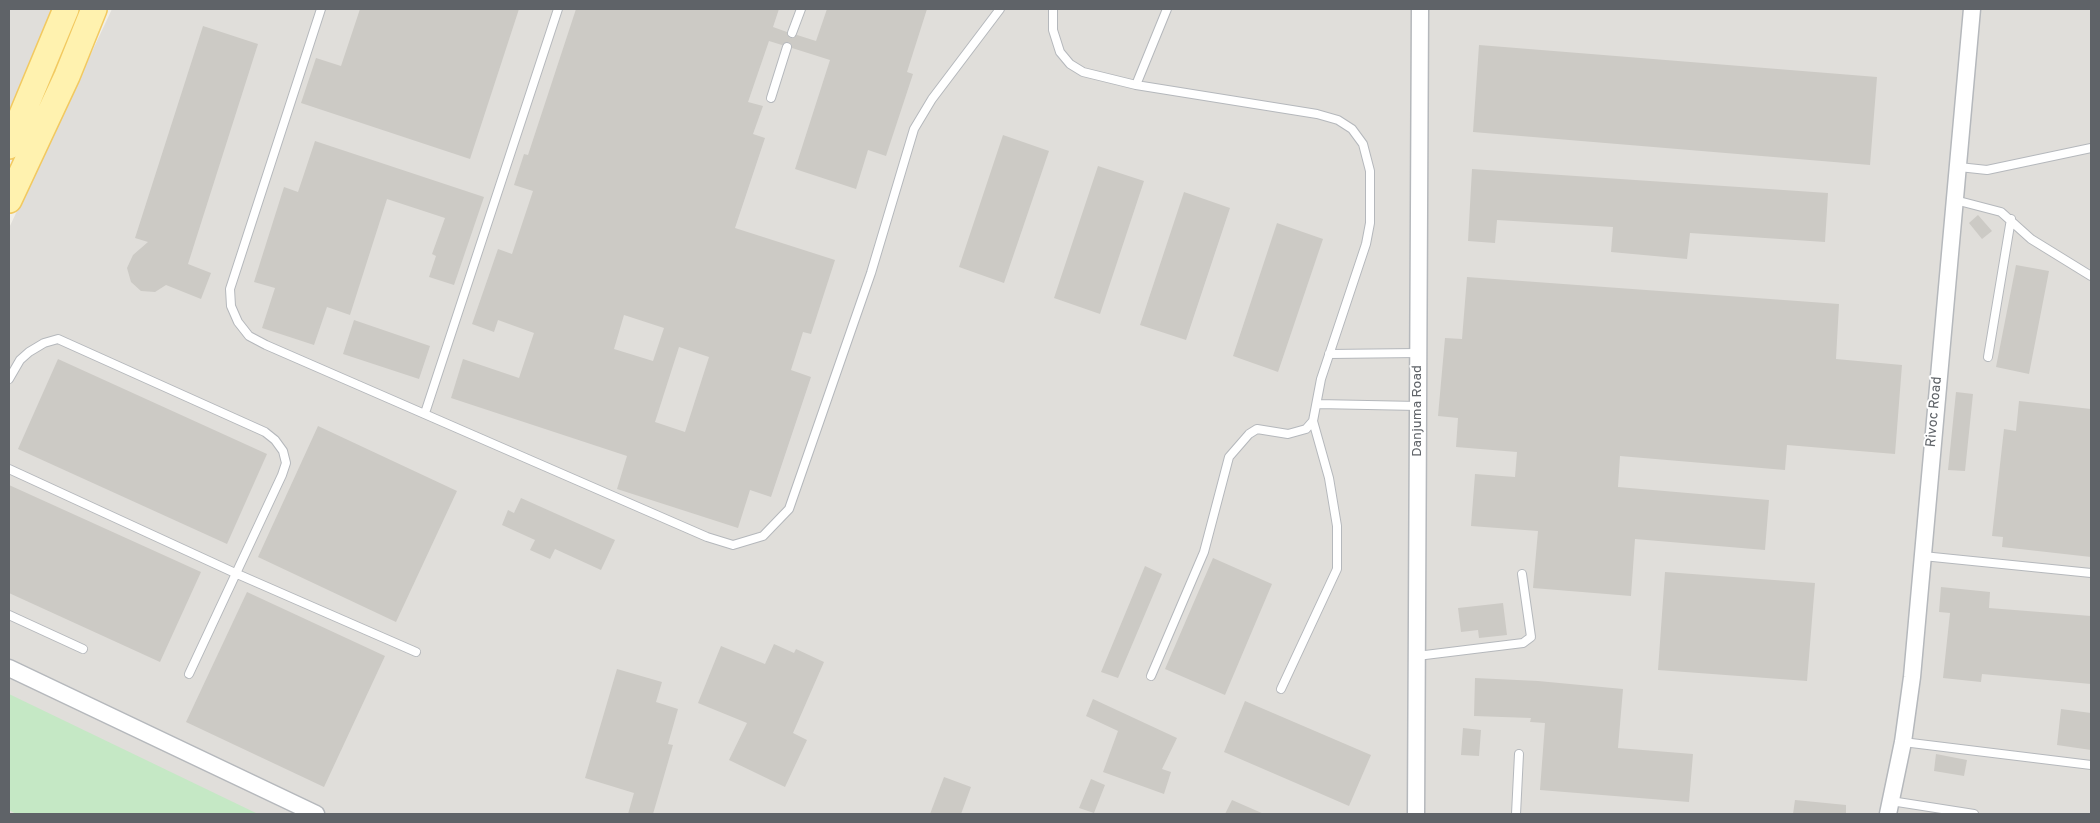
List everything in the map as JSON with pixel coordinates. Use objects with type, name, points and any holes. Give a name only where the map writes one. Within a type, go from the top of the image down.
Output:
[{"type":"main road","points":[[9,146],[66,9]]},
{"type":"main road","points":[[9,200],[67,76],[94,9]]},
{"type":"street","name":"Danjuma Road","points":[[1416,814],[1420,9]]},
{"type":"street","name":"Rivoc Road","points":[[1889,808],[1903,742],[1912,676],[1972,9]]},
{"type":"street","points":[[9,668],[316,814]]},
{"type":"lane","points":[[321,9],[230,289],[231,306],[238,322],[250,336],[258,341],[707,537],[732,545],[763,536],[789,509],[871,273],[914,129],[932,99],[1000,9]]},
{"type":"lane","points":[[425,413],[558,9]]},
{"type":"lane","points":[[792,33],[801,9]]},
{"type":"lane","points":[[1053,9],[1053,30],[1060,52],[1070,64],[1092,75],[1136,85],[1317,114],[1338,120],[1352,129],[1363,144],[1370,171],[1370,223],[1366,244],[1321,379],[1313,421],[1306,429],[1288,434],[1257,429],[1249,434],[1229,457],[1204,552],[1151,676]]},
{"type":"lane","points":[[1136,85],[1167,9]]},
{"type":"lane","points":[[771,98],[787,46]]},
{"type":"lane","points":[[1959,167],[1987,170],[2091,148]]},
{"type":"lane","points":[[1955,200],[2001,212],[2011,219],[2030,239],[2091,276]]},
{"type":"lane","points":[[1988,357],[2011,219]]},
{"type":"lane","points":[[9,380],[20,360],[29,352],[44,343],[58,339],[256,428],[275,440],[283,451],[286,463],[284,469],[189,674]]},
{"type":"lane","points":[[1329,354],[1418,353]]},
{"type":"lane","points":[[1317,404],[1418,406]]},
{"type":"lane","points":[[1281,689],[1337,569],[1337,526],[1329,478],[1313,421]]},
{"type":"lane","points":[[9,469],[235,573],[416,652]]},
{"type":"lane","points":[[1923,556],[2091,573]]},
{"type":"lane","points":[[1417,656],[1522,643],[1531,637],[1522,574]]},
{"type":"lane","points":[[9,615],[83,649]]},
{"type":"lane","points":[[1903,742],[2091,765]]},
{"type":"lane","points":[[1516,814],[1519,754]]},
{"type":"lane","points":[[1889,808],[1974,814]]},
{"type":"shaded area","points":[[9,9],[52,9],[9,112]]},
{"type":"shaded area","points":[[112,9],[2091,9],[2091,814],[9,814],[9,228]]},
{"type":"green space","points":[[9,694],[258,814],[16,814],[9,810]]},
{"type":"building","points":[[360,9],[519,9],[470,159],[301,103],[316,58],[341,66]]},
{"type":"building","points":[[576,9],[779,9],[773,27],[787,32],[790,38],[797,35],[816,41],[827,9],[927,9],[907,72],[913,74],[886,156],[868,150],[856,189],[795,169],[830,60],[792,48],[789,42],[782,45],[769,41],[748,102],[763,106],[753,134],[765,138],[735,228],[835,260],[811,334],[803,332],[791,370],[811,377],[771,497],[750,490],[738,528],[617,489],[627,456],[451,398],[463,359],[519,378],[534,333],[498,320],[494,332],[472,324],[498,249],[512,254],[533,191],[514,185],[524,154],[528,155]],"holes":[[[624,315],[664,328],[653,361],[614,349]],[[679,347],[709,357],[685,432],[655,422]]]},
{"type":"building","points":[[203,26],[258,44],[188,264],[211,273],[201,299],[166,285],[155,292],[141,291],[131,282],[127,268],[133,255],[148,242],[135,238]]},
{"type":"building","points":[[1479,45],[1877,77],[1870,165],[1473,132]]},
{"type":"building","points":[[1003,135],[1049,151],[1004,283],[959,267]]},
{"type":"building","points":[[315,141],[484,197],[454,285],[429,277],[436,256],[432,254],[445,218],[387,199],[350,315],[327,307],[314,345],[262,328],[275,288],[254,282],[284,187],[298,192]]},
{"type":"building","points":[[1098,166],[1144,181],[1100,314],[1054,298]]},
{"type":"building","points":[[1472,169],[1828,193],[1825,242],[1690,233],[1687,259],[1611,252],[1613,227],[1497,220],[1495,243],[1468,241]]},
{"type":"building","points":[[1184,192],[1230,208],[1186,340],[1140,325]]},
{"type":"building","points":[[1978,215],[1992,231],[1982,239],[1969,223]]},
{"type":"building","points":[[1277,223],[1323,239],[1278,372],[1233,356]]},
{"type":"building","points":[[2016,265],[2049,271],[2029,374],[1996,367]]},
{"type":"building","points":[[1467,277],[1839,304],[1836,359],[1902,365],[1895,454],[1787,445],[1785,470],[1620,456],[1618,487],[1769,500],[1765,550],[1635,539],[1631,596],[1533,588],[1538,531],[1471,526],[1475,474],[1515,477],[1517,452],[1456,447],[1458,418],[1438,416],[1445,338],[1462,339]]},
{"type":"building","points":[[354,320],[430,346],[419,379],[343,354]]},
{"type":"building","points":[[58,359],[267,454],[227,544],[18,449]]},
{"type":"building","points":[[1956,392],[1973,394],[1965,471],[1948,470]]},
{"type":"building","points":[[2019,401],[2091,409],[2091,557],[2002,547],[2003,537],[1992,536],[2004,429],[2016,431]]},
{"type":"building","points":[[318,426],[457,491],[396,622],[258,557]]},
{"type":"building","points":[[9,485],[201,572],[160,662],[9,593]]},
{"type":"building","points":[[521,498],[615,540],[601,570],[555,549],[550,559],[530,550],[535,540],[502,525],[508,510],[514,513]]},
{"type":"building","points":[[1213,558],[1272,584],[1225,695],[1165,669]]},
{"type":"building","points":[[1145,566],[1162,574],[1118,678],[1101,672]]},
{"type":"building","points":[[1665,572],[1815,583],[1807,681],[1658,670]]},
{"type":"building","points":[[1941,587],[1990,592],[1989,608],[2091,616],[2091,684],[1982,674],[1981,682],[1943,678],[1950,613],[1939,612]]},
{"type":"building","points":[[247,592],[385,656],[324,787],[186,722]]},
{"type":"building","points":[[1503,603],[1507,635],[1479,638],[1478,630],[1461,632],[1458,608]]},
{"type":"building","points":[[774,644],[794,653],[796,649],[824,662],[793,733],[807,740],[785,787],[729,760],[747,723],[698,703],[721,646],[765,664]]},
{"type":"building","points":[[617,669],[662,682],[656,702],[678,709],[668,744],[673,745],[653,814],[628,814],[634,793],[585,778]]},
{"type":"building","points":[[1475,678],[1538,681],[1623,689],[1618,748],[1693,754],[1689,802],[1540,790],[1545,723],[1530,722],[1531,718],[1474,716]]},
{"type":"building","points":[[1093,699],[1177,738],[1162,769],[1171,772],[1164,794],[1103,772],[1118,731],[1086,716]]},
{"type":"building","points":[[1245,701],[1371,755],[1349,806],[1224,752]]},
{"type":"building","points":[[2061,709],[2091,713],[2091,750],[2057,745]]},
{"type":"building","points":[[1463,728],[1481,730],[1479,756],[1461,755]]},
{"type":"building","points":[[1936,754],[1967,760],[1964,776],[1934,771]]},
{"type":"building","points":[[944,777],[971,787],[961,814],[930,814]]},
{"type":"building","points":[[1091,779],[1105,785],[1094,813],[1079,808]]},
{"type":"building","points":[[1232,800],[1264,814],[1225,814]]},
{"type":"building","points":[[1795,800],[1846,805],[1846,814],[1793,814]]}]
